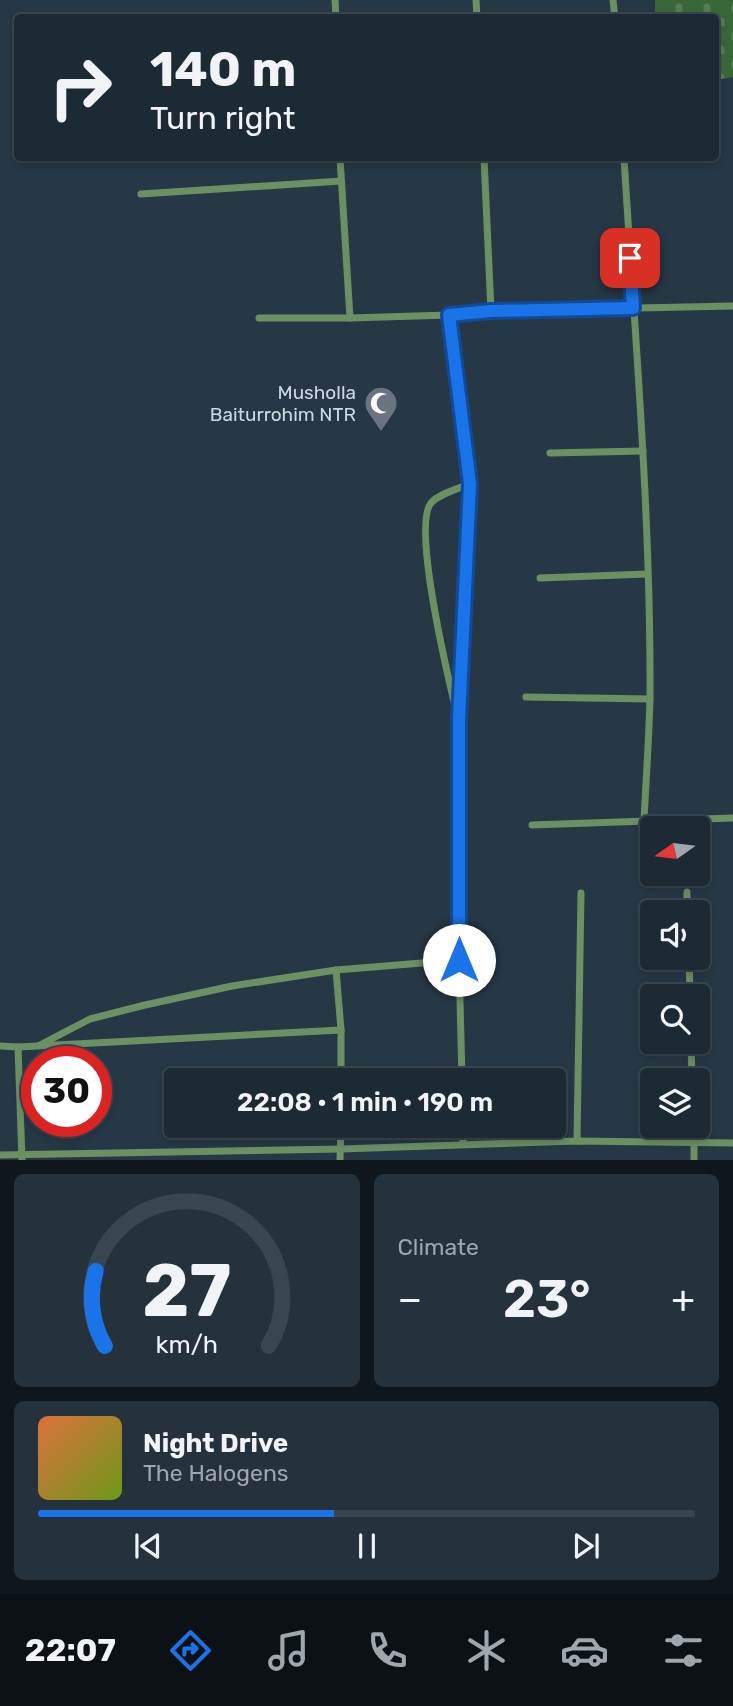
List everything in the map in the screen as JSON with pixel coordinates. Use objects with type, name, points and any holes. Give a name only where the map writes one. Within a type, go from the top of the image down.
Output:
[{"type":"street","points":[[340,161],[350,318]]},
{"type":"street","points":[[484,161],[491,311]]},
{"type":"street","points":[[624,161],[643,451],[647,574],[650,699],[643,816]]},
{"type":"street","points":[[141,194],[341,181]]},
{"type":"street","points":[[259,318],[350,318],[491,311],[733,306]]},
{"type":"street","points":[[449,315],[470,484],[459,719],[462,1068]]},
{"type":"street","points":[[550,453],[643,451]]},
{"type":"street","points":[[459,719],[435,621],[425,519],[431,503],[470,484]]},
{"type":"street","points":[[540,578],[647,574]]},
{"type":"street","points":[[526,697],[650,699]]},
{"type":"street","points":[[710,819],[733,818]]},
{"type":"street","points":[[532,825],[640,820]]},
{"type":"street","points":[[687,892],[687,900]]},
{"type":"street","points":[[577,1141],[581,893]]},
{"type":"street","points":[[40,1045],[90,1019],[232,986],[337,970],[459,960]]},
{"type":"street","points":[[337,970],[341,1068]]},
{"type":"street","points":[[0,1046],[341,1030]]},
{"type":"street","points":[[18,1047],[22,1157]]},
{"type":"street","points":[[340,1160],[341,1138]]},
{"type":"street","points":[[463,1138],[463,1144]]},
{"type":"street","points":[[694,1138],[694,1160]]},
{"type":"street","points":[[0,1155],[22,1157],[577,1141],[733,1143]]},
{"type":"green space","points":[[655,0],[733,0],[733,77],[719,79],[719,14],[655,14]]},
{"type":"place","name":"Musholla Baiturrohim NTR","points":[[381,433]]},
{"type":"route","points":[[459,960],[459,719],[470,484],[449,315],[491,311],[633,308],[630,258]]}]
